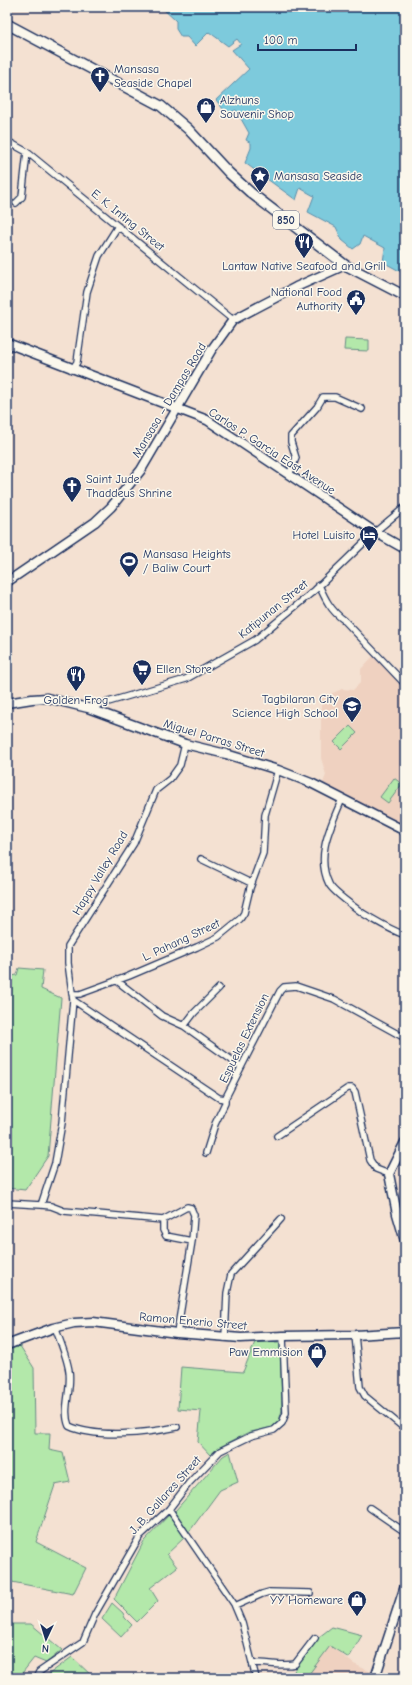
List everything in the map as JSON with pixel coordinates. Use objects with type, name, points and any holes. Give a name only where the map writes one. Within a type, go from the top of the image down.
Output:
[{"type":"main road","name":"850","points":[[7,24],[161,106],[188,129],[229,173],[251,193],[345,265],[405,296]]},
{"type":"main road","name":"Mansasa – Dampas Road","points":[[7,582],[95,522],[111,507],[141,470],[212,349],[233,320],[296,287],[345,265]]},
{"type":"main road","name":"Carlos P. Garcia East Avenue","points":[[7,343],[72,370],[207,420],[374,532],[405,549]]},
{"type":"main road","name":"Miguel Parras Street","points":[[7,703],[47,698],[88,708],[185,744],[226,754],[278,770],[311,783],[405,831]]},
{"type":"main road","points":[[405,1142],[389,1174],[397,1214],[405,1241]]},
{"type":"main road","name":"Ramon Enerio Street","points":[[7,1345],[55,1327],[74,1323],[93,1322],[225,1338],[355,1335],[405,1332]]},
{"type":"main road","points":[[375,1678],[405,1586]]},
{"type":"street","name":"E. K. Inting Street","points":[[7,141],[27,152],[233,320]]},
{"type":"street","points":[[16,203],[22,197],[27,152]]},
{"type":"street","points":[[72,370],[77,362],[87,292],[99,256],[118,226]]},
{"type":"street","points":[[289,475],[296,458],[291,442],[291,436],[317,407],[323,397],[335,398],[362,409]]},
{"type":"street","name":"Katipunan Street","points":[[88,708],[186,679],[255,640],[320,585],[374,532],[405,506]]},
{"type":"street","points":[[320,585],[326,601],[335,614],[349,625],[405,684]]},
{"type":"street","name":"Happy Valley Road","points":[[41,1205],[55,1163],[62,1123],[72,997],[68,963],[68,946],[134,843],[156,790],[170,779],[178,769],[185,744]]},
{"type":"street","name":"L. Pahang Street","points":[[72,997],[197,947],[218,937],[240,919],[244,913],[251,883],[263,853],[265,815],[278,770]]},
{"type":"street","points":[[342,799],[328,833],[323,858],[329,886],[354,908],[393,932],[405,935]]},
{"type":"street","points":[[201,859],[251,883]]},
{"type":"street","points":[[116,980],[162,1016],[184,1026],[240,1066]]},
{"type":"street","name":"Espuelas Extension","points":[[72,997],[219,1098],[225,1099],[240,1066],[280,991],[284,987],[290,986],[334,999],[405,1038]]},
{"type":"street","points":[[184,1026],[194,1013],[219,988]]},
{"type":"street","points":[[277,1136],[348,1088],[352,1088],[355,1092],[370,1160],[376,1169],[389,1174]]},
{"type":"street","points":[[206,1153],[215,1124],[225,1103],[225,1099]]},
{"type":"street","points":[[7,1203],[51,1206],[64,1211],[163,1220],[187,1207],[190,1208],[194,1215],[192,1241],[176,1333]]},
{"type":"street","points":[[163,1220],[163,1230],[166,1236],[192,1241]]},
{"type":"street","points":[[225,1338],[227,1293],[231,1274],[281,1220]]},
{"type":"street","points":[[55,1327],[69,1371],[66,1419],[69,1426],[77,1430],[111,1433],[151,1432],[177,1427]]},
{"type":"street","points":[[355,1335],[360,1386],[365,1396],[405,1429]]},
{"type":"street","name":"J. B. Gallares Street","points":[[36,1678],[39,1672],[83,1642],[95,1614],[140,1536],[169,1509],[189,1482],[220,1451],[251,1436],[274,1430],[282,1423],[286,1413],[283,1336]]},
{"type":"street","points":[[370,1508],[397,1524],[405,1532]]},
{"type":"street","points":[[169,1509],[235,1606],[242,1623],[256,1678]]},
{"type":"street","points":[[235,1606],[269,1592],[310,1593]]},
{"type":"street","points":[[252,1663],[264,1662],[290,1666],[295,1664],[304,1654],[315,1638]]},
{"type":"shaded area","points":[[376,653],[405,685],[405,830],[321,788],[326,775],[321,758],[321,698],[342,689],[353,690],[361,682],[361,669]]},
{"type":"shaded area","points":[[330,1646],[354,1664],[371,1672],[369,1678],[306,1678]]},
{"type":"green space","points":[[345,339],[369,340],[369,351],[344,350]]},
{"type":"green space","points":[[350,726],[357,733],[341,749],[334,742]]},
{"type":"green space","points":[[394,778],[402,784],[388,803],[380,797]]},
{"type":"green space","points":[[19,968],[43,970],[41,989],[61,998],[48,1156],[25,1190],[7,1188],[7,977],[17,975]]},
{"type":"green space","points":[[255,1342],[280,1342],[282,1410],[279,1421],[272,1427],[247,1433],[218,1448],[210,1455],[198,1442],[201,1411],[178,1409],[181,1367],[243,1372]]},
{"type":"green space","points":[[20,1346],[34,1368],[35,1433],[50,1433],[49,1450],[63,1453],[70,1482],[55,1485],[36,1542],[86,1568],[73,1594],[7,1581],[7,1385],[12,1383],[8,1350]]},
{"type":"green space","points":[[230,1452],[238,1482],[220,1490],[189,1532],[175,1511],[223,1456]]},
{"type":"green space","points":[[169,1515],[185,1537],[167,1554],[177,1567],[150,1588],[158,1601],[137,1622],[114,1599],[144,1541]]},
{"type":"green space","points":[[112,1603],[123,1613],[125,1618],[132,1625],[121,1637],[102,1619]]},
{"type":"green space","points":[[7,1624],[31,1624],[62,1650],[46,1663],[34,1658],[19,1677],[7,1672]]},
{"type":"green space","points":[[332,1627],[362,1635],[349,1658],[330,1646],[306,1678],[289,1678],[319,1637]]},
{"type":"green space","points":[[72,1657],[94,1678],[44,1678],[45,1677]]},
{"type":"water","points":[[161,7],[405,7],[405,274],[383,262],[385,248],[363,236],[360,244],[353,249],[342,240],[336,227],[308,212],[314,196],[300,188],[296,200],[245,163],[251,148],[251,143],[246,140],[249,133],[236,110],[227,114],[216,100],[249,69],[232,50],[241,44],[237,39],[228,46],[209,32],[195,46],[187,37],[181,37],[176,29],[176,21]]},
{"type":"place","name":"Mansasa Seaside Chapel","points":[[100,93]]},
{"type":"place","name":"Alzhuns Souvenir Shop","points":[[206,124]]},
{"type":"place","name":"Mansasa Seaside","points":[[260,193]]},
{"type":"place","name":"Lantaw Native Seafood and Grill","points":[[304,259]]},
{"type":"place","name":"National Food Authority","points":[[356,316]]},
{"type":"place","name":"Saint Jude Thaddeus Shrine","points":[[72,503]]},
{"type":"place","name":"Hotel Luisito","points":[[369,552]]},
{"type":"place","name":"Mansasa Heights / Baliw Court","points":[[129,578]]},
{"type":"place","name":"Ellen Store","points":[[142,686]]},
{"type":"place","name":"Golden Frog","points":[[76,692]]},
{"type":"place","name":"Tagbilaran City Science High School","points":[[352,723]]},
{"type":"place","name":"Paw Emmision","points":[[317,1369]]},
{"type":"place","name":"YY Homeware","points":[[357,1617]]}]
